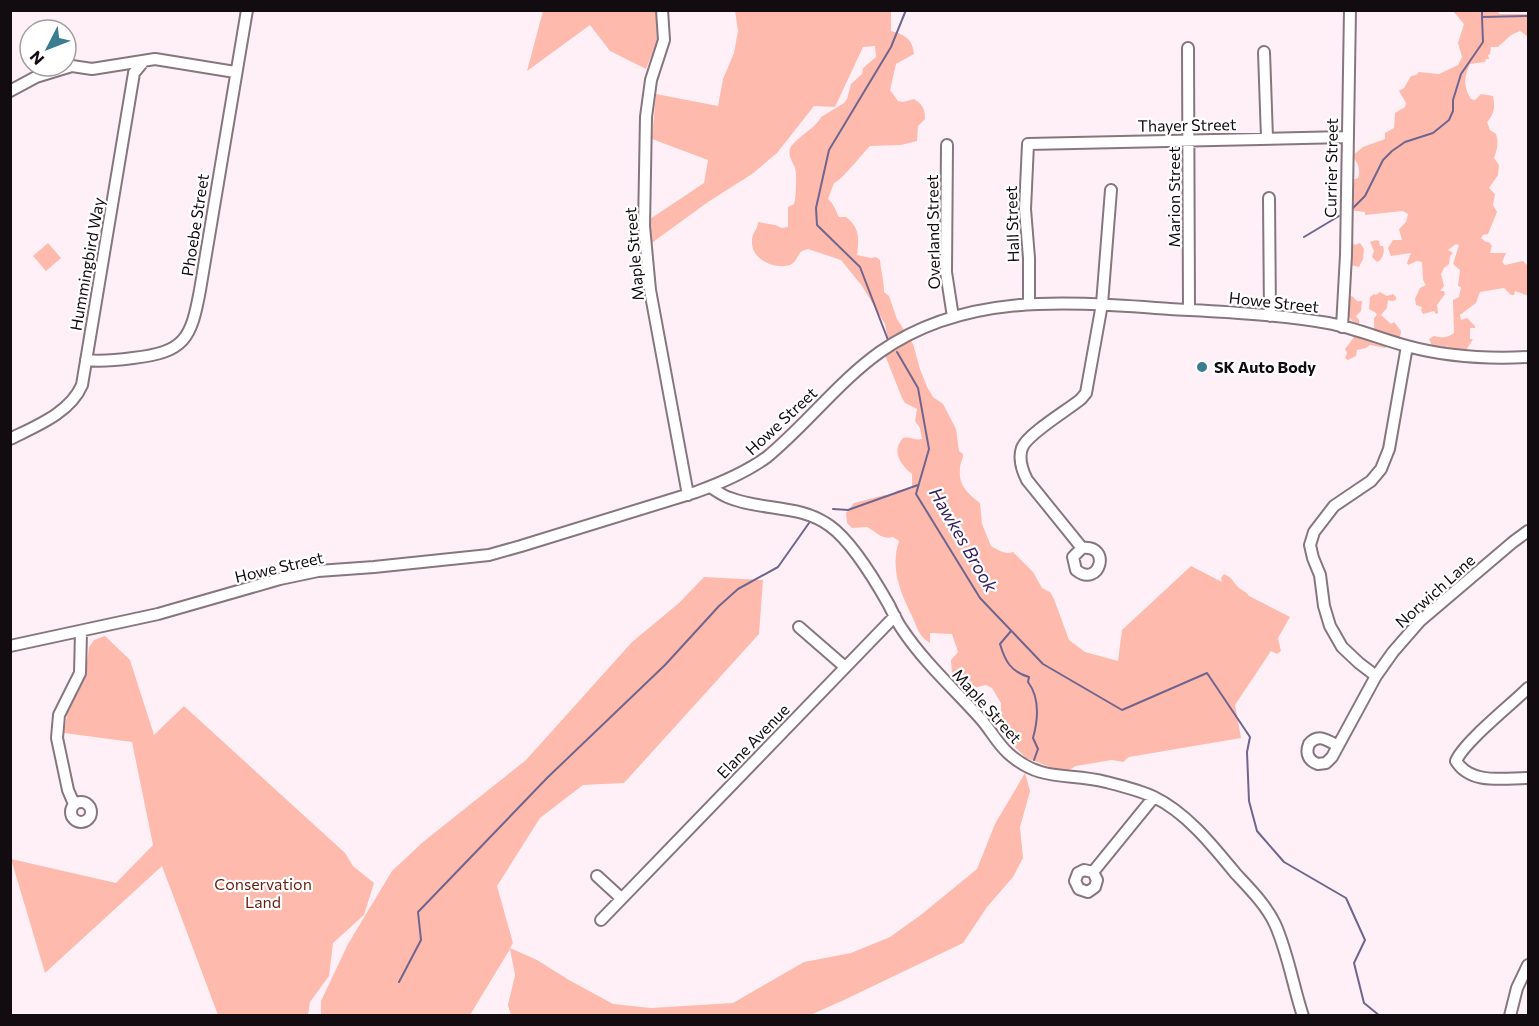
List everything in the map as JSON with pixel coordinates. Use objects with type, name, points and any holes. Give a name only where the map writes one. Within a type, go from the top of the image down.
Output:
[{"type":"street","name":"Phoebe Street","points":[[86,360],[106,361],[152,356],[171,350],[180,344],[190,330],[198,301],[247,10]]},
{"type":"street","name":"Maple Street","points":[[662,10],[664,40],[651,80],[646,117],[644,226],[650,290],[688,495]]},
{"type":"street","name":"Currier Street","points":[[1342,327],[1346,255],[1346,136],[1350,10]]},
{"type":"street","name":"Marion Street","points":[[1188,48],[1189,310]]},
{"type":"street","points":[[1264,52],[1267,138]]},
{"type":"street","points":[[10,91],[36,77],[72,66],[92,69],[155,59],[236,72]]},
{"type":"street","name":"Hummingbird Way","points":[[10,439],[52,417],[70,403],[82,385],[134,73],[143,62]]},
{"type":"street","name":"Thayer Street","points":[[1028,144],[1346,136]]},
{"type":"street","name":"Hall Street","points":[[1028,144],[1025,209],[1029,258],[1029,303]]},
{"type":"street","name":"Overland Street","points":[[946,145],[946,272],[953,317]]},
{"type":"street","points":[[1082,548],[1027,480],[1022,469],[1020,455],[1023,445],[1086,393],[1102,304],[1111,190]]},
{"type":"street","points":[[1269,198],[1270,316]]},
{"type":"street","name":"Howe Street","points":[[10,646],[158,614],[280,579],[318,571],[489,555],[688,495],[754,467],[857,371],[882,351],[918,330],[953,317],[991,308],[1029,303],[1102,304],[1270,316],[1342,327],[1407,346],[1470,357],[1495,359],[1528,357]]},
{"type":"street","points":[[1376,676],[1350,655],[1335,638],[1326,617],[1320,575],[1310,545],[1314,532],[1330,511],[1371,481],[1384,463],[1389,449],[1407,346]]},
{"type":"street","name":"Maple Street","points":[[710,487],[728,498],[747,504],[794,510],[829,525],[859,558],[920,655],[980,717],[1000,745],[1016,760],[1044,774],[1102,781],[1154,797],[1178,813],[1199,832],[1262,904],[1274,923],[1303,1016]]},
{"type":"street","name":"Norwich Lane","points":[[1338,746],[1376,676],[1420,621],[1528,531]]},
{"type":"street","name":"Elane Avenue","points":[[601,920],[895,616]]},
{"type":"street","points":[[800,627],[845,668]]},
{"type":"street","points":[[74,804],[68,790],[57,738],[59,716],[80,673],[81,632]]},
{"type":"street","points":[[1528,688],[1464,748],[1456,762],[1461,770],[1479,778],[1528,778]]},
{"type":"street","points":[[1093,872],[1154,797]]},
{"type":"street","points":[[597,876],[621,898]]},
{"type":"street","points":[[1510,1016],[1517,988],[1528,965]]},
{"type":"green space","points":[[1496,10],[1500,14],[1528,14],[1528,37],[1520,31],[1511,35],[1498,47],[1491,47],[1489,59],[1485,62],[1470,64],[1466,73],[1465,82],[1471,99],[1475,100],[1481,94],[1493,96],[1494,103],[1492,116],[1487,122],[1490,130],[1496,134],[1497,140],[1494,158],[1499,165],[1498,175],[1489,188],[1495,194],[1493,205],[1497,212],[1488,234],[1481,238],[1492,246],[1490,253],[1506,253],[1502,262],[1505,265],[1523,261],[1528,266],[1528,294],[1515,291],[1514,295],[1511,295],[1504,288],[1480,292],[1476,303],[1460,315],[1461,320],[1467,318],[1475,326],[1475,328],[1470,328],[1470,339],[1473,339],[1465,352],[1450,351],[1448,346],[1444,349],[1432,346],[1429,339],[1434,336],[1447,337],[1454,333],[1453,300],[1459,297],[1461,287],[1458,286],[1460,270],[1453,264],[1459,245],[1456,244],[1448,250],[1453,253],[1449,264],[1441,274],[1444,286],[1440,291],[1444,291],[1445,294],[1437,305],[1438,313],[1434,311],[1423,314],[1422,307],[1416,305],[1415,299],[1420,288],[1426,285],[1423,280],[1422,262],[1417,261],[1408,265],[1411,253],[1391,256],[1388,248],[1393,240],[1402,240],[1399,229],[1406,222],[1408,214],[1403,211],[1365,215],[1365,212],[1349,210],[1352,180],[1358,178],[1359,172],[1352,156],[1363,147],[1385,139],[1385,133],[1394,128],[1395,113],[1405,107],[1406,103],[1399,91],[1404,88],[1411,76],[1419,72],[1439,74],[1458,65],[1462,57],[1458,43],[1464,24],[1453,11]]},
{"type":"green space","points":[[543,11],[658,11],[658,39],[646,69],[610,51],[590,25],[527,71]]},
{"type":"green space","points":[[735,11],[891,11],[891,31],[907,38],[914,54],[896,64],[890,90],[898,101],[914,99],[920,103],[925,119],[918,126],[917,141],[901,145],[870,146],[834,183],[828,199],[839,217],[846,217],[854,225],[858,238],[857,255],[876,257],[880,260],[884,292],[889,296],[897,319],[913,344],[927,387],[933,397],[943,404],[956,429],[959,451],[963,454],[960,467],[961,480],[968,493],[980,503],[982,524],[991,546],[1004,552],[1013,552],[1033,572],[1042,588],[1050,592],[1069,640],[1085,652],[1118,661],[1122,630],[1191,566],[1222,582],[1221,578],[1224,574],[1249,596],[1290,617],[1278,638],[1281,651],[1277,654],[1271,651],[1235,705],[1241,738],[1129,757],[1123,762],[1112,760],[1076,766],[1069,770],[1058,770],[1026,758],[1004,736],[1001,703],[992,688],[986,685],[967,687],[952,674],[951,660],[958,652],[952,634],[930,633],[930,643],[923,638],[898,580],[896,551],[899,541],[893,537],[882,536],[867,527],[852,528],[847,523],[846,513],[854,503],[885,495],[891,496],[900,490],[912,489],[912,474],[901,462],[897,452],[903,438],[922,439],[920,428],[915,421],[917,409],[905,403],[902,398],[885,355],[888,340],[885,324],[862,286],[841,260],[808,249],[802,251],[790,265],[777,266],[759,258],[752,247],[752,240],[758,222],[782,228],[788,227],[788,207],[794,204],[796,186],[796,171],[790,156],[790,148],[821,117],[844,103],[851,84],[862,74],[863,68],[876,57],[875,46],[863,47],[835,107],[814,106],[777,153],[752,174],[708,202],[649,245],[647,221],[704,183],[708,160],[652,139],[656,94],[718,106],[723,79],[734,53],[738,31]]},
{"type":"green space","points":[[1376,240],[1384,250],[1377,262],[1372,257],[1374,251],[1370,242]]},
{"type":"green space","points":[[1350,241],[1355,245],[1360,243],[1364,249],[1359,267],[1350,265]]},
{"type":"green space","points":[[48,243],[61,258],[46,271],[33,256]]},
{"type":"green space","points":[[1380,292],[1387,296],[1393,294],[1396,297],[1396,300],[1388,300],[1387,308],[1381,315],[1391,324],[1394,322],[1401,331],[1400,337],[1385,348],[1370,345],[1357,350],[1356,356],[1348,360],[1345,358],[1347,353],[1345,349],[1354,337],[1363,337],[1374,328],[1374,318],[1377,315],[1369,309],[1370,297]]},
{"type":"green space","points":[[1352,296],[1357,301],[1362,301],[1361,311],[1356,316],[1359,325],[1352,321],[1349,314],[1348,298]]},
{"type":"green space","points":[[704,577],[763,580],[759,634],[624,783],[583,785],[540,818],[497,886],[513,943],[510,948],[537,960],[613,1004],[651,1008],[733,1003],[804,962],[851,953],[890,937],[922,914],[977,869],[995,824],[1025,773],[1030,791],[1020,827],[1023,858],[1013,877],[987,907],[963,943],[808,1016],[511,1015],[508,1005],[515,975],[510,949],[470,1015],[321,1015],[321,1001],[348,944],[392,871],[423,842],[526,760],[632,642],[679,603]]},
{"type":"green space","name":"Conservation Land","points":[[105,636],[130,660],[154,735],[184,706],[345,853],[353,866],[374,883],[364,915],[333,943],[329,976],[310,1002],[308,1015],[218,1015],[162,866],[45,973],[11,859],[116,883],[153,845],[132,742],[64,733],[68,708],[85,678],[89,647],[94,640]]},
{"type":"waterway","name":"Hawkes Brook","points":[[888,340],[860,267],[817,225],[816,208],[829,150],[891,47],[906,10]]},
{"type":"waterway","points":[[1482,10],[1482,17],[1528,16]]},
{"type":"waterway","points":[[1353,208],[1365,196],[1383,160],[1392,151],[1405,142],[1433,133],[1449,120],[1461,74],[1483,42],[1482,17]]},
{"type":"waterway","points":[[1304,237],[1339,216]]},
{"type":"waterway","name":"Hawkes Brook","points":[[897,352],[918,388],[929,449],[916,494],[980,598],[1043,664],[1122,710],[1207,673],[1250,737],[1247,752],[1249,801],[1257,831],[1284,862],[1346,898],[1365,940],[1354,963],[1364,1003],[1380,1016]]},
{"type":"waterway","points":[[833,509],[848,510],[918,485]]},
{"type":"waterway","points":[[399,982],[421,940],[418,912],[547,778],[665,665],[719,606],[738,589],[778,567],[809,523]]},
{"type":"waterway","points":[[1011,631],[1000,644],[1004,656],[1013,669],[1029,677],[1028,682],[1035,695],[1037,717],[1033,738],[1038,749],[1034,760]]},
{"type":"place","name":"SK Auto Body","points":[[1202,367]]}]
